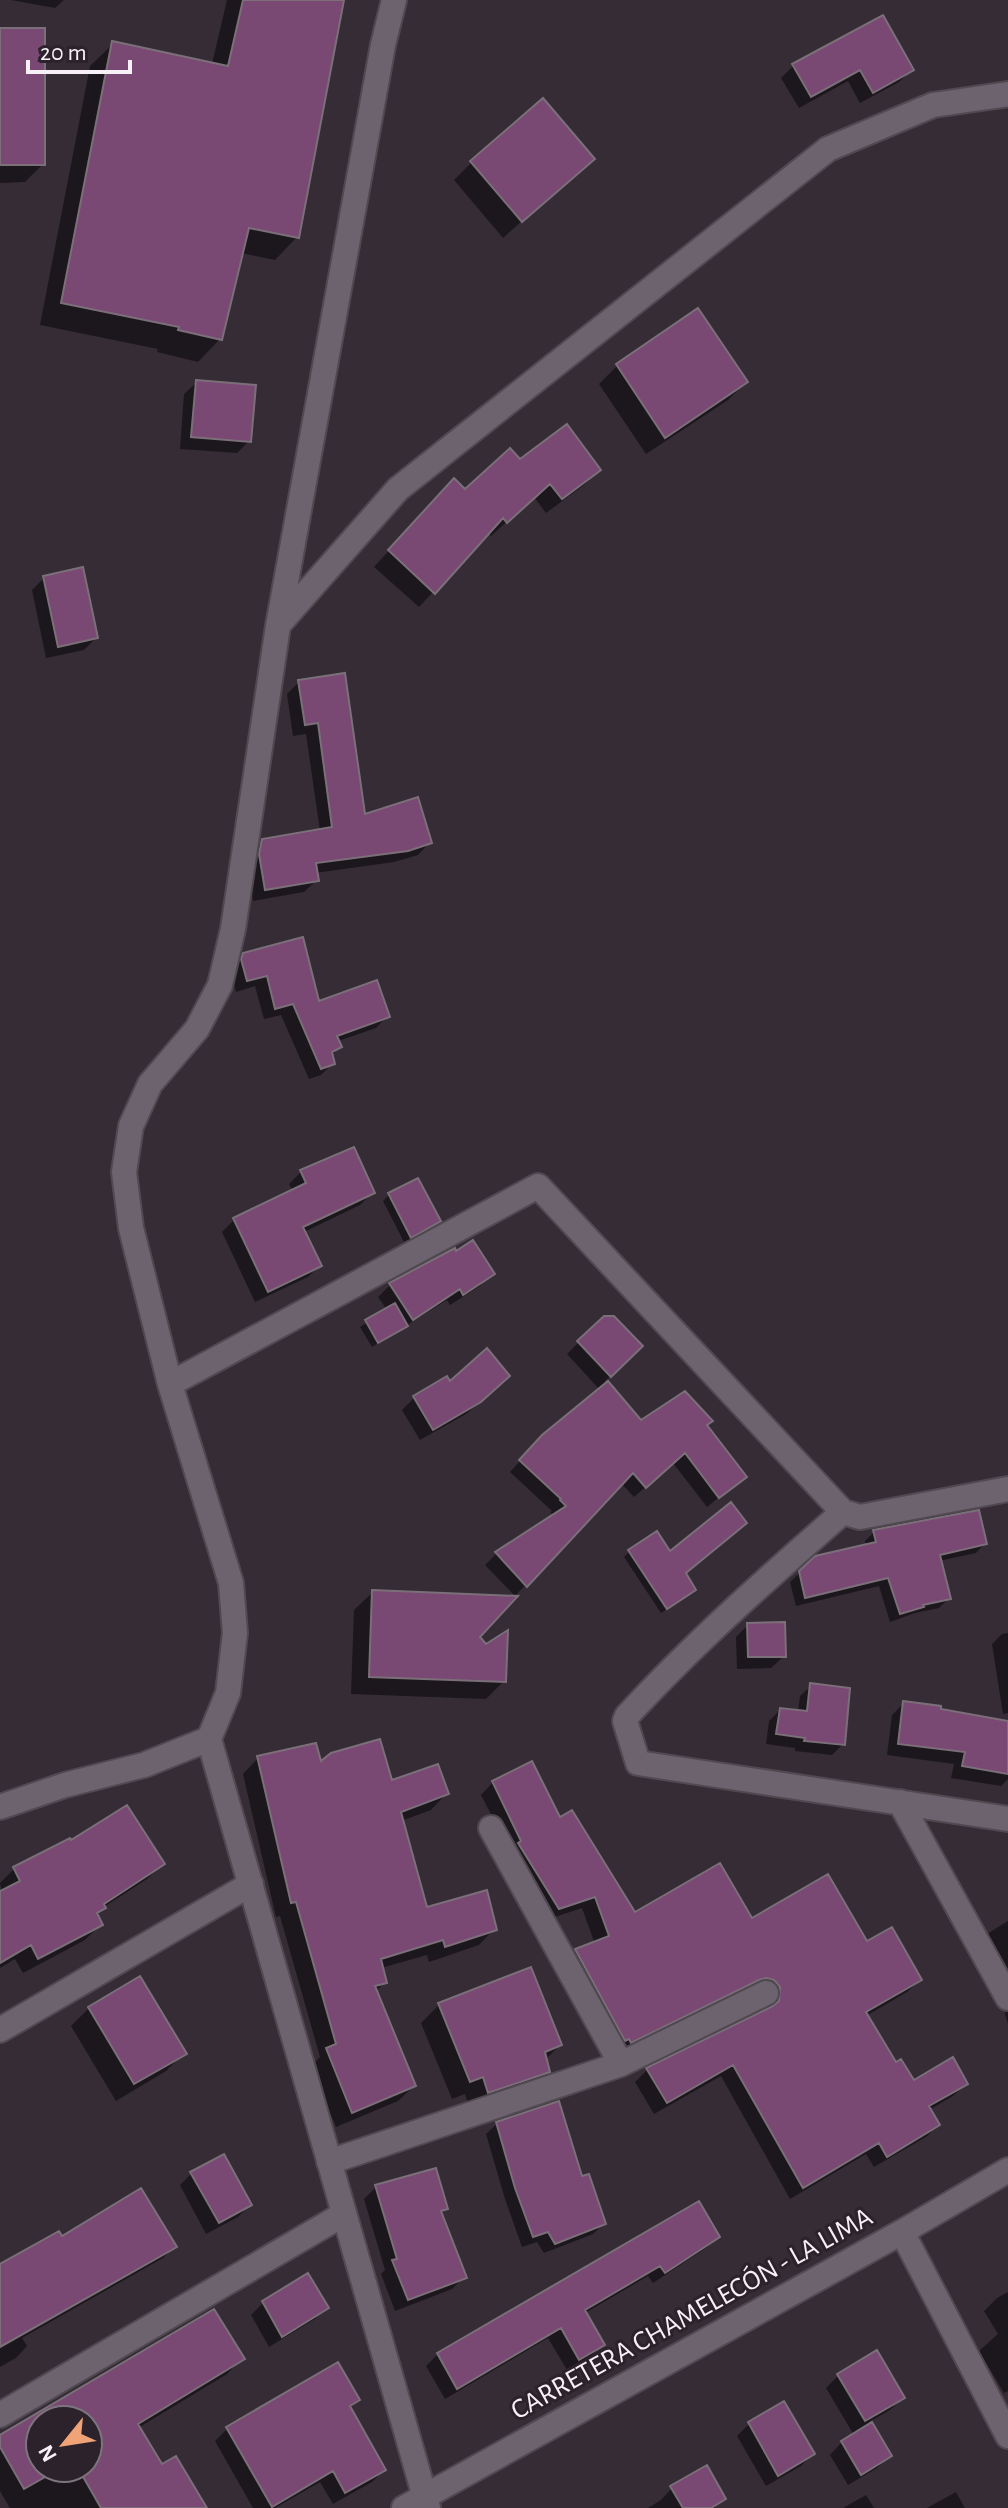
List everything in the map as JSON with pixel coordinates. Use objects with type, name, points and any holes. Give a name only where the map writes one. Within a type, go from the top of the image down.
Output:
[{"type":"street","points":[[394,0],[383,45],[278,626],[233,929],[220,985],[197,1029],[150,1084],[131,1126],[124,1172],[131,1228],[170,1384],[231,1583],[235,1633],[228,1693],[209,1739],[344,2214],[419,2504]]},
{"type":"street","points":[[278,626],[398,489],[828,149],[933,105],[1008,94]]},
{"type":"street","points":[[170,1384],[538,1186],[843,1512],[860,1517],[1008,1489]]},
{"type":"street","points":[[843,1512],[682,1660],[627,1716],[625,1721],[638,1763],[1008,1819]]},
{"type":"street","points":[[0,1807],[65,1785],[144,1765],[209,1739]]},
{"type":"street","points":[[900,1802],[1008,1998]]},
{"type":"street","points":[[491,1828],[621,2064]]},
{"type":"street","points":[[0,2030],[251,1884]]},
{"type":"street","points":[[329,2162],[621,2064],[766,1993]]},
{"type":"street","name":"CARRETERA CHAMELECÓN - LA LIMA","points":[[419,2504],[1008,2170]]},
{"type":"street","points":[[0,2415],[344,2214]]},
{"type":"street","points":[[902,2232],[1008,2436]]},
{"type":"building","points":[[243,0],[344,0],[299,238],[249,228],[222,340],[178,330],[179,327],[61,303],[112,41],[228,66]]},
{"type":"building","points":[[883,15],[914,70],[873,93],[860,70],[811,97],[792,64]]},
{"type":"building","points":[[0,28],[45,28],[45,165],[0,165]]},
{"type":"building","points":[[543,98],[595,159],[522,222],[470,161]]},
{"type":"building","points":[[698,308],[748,382],[665,438],[616,364]]},
{"type":"building","points":[[196,380],[256,385],[251,442],[191,437]]},
{"type":"building","points":[[567,424],[601,470],[562,499],[550,484],[507,523],[503,518],[435,594],[388,550],[454,478],[465,489],[510,448],[520,459]]},
{"type":"building","points":[[83,567],[98,638],[58,647],[43,576]]},
{"type":"building","points":[[345,673],[365,814],[418,797],[432,843],[408,851],[316,863],[319,881],[265,890],[259,854],[262,839],[332,827],[318,723],[305,725],[298,680]]},
{"type":"building","points":[[303,937],[319,1001],[377,980],[390,1017],[337,1036],[342,1047],[332,1052],[335,1064],[321,1069],[293,1004],[275,1009],[267,976],[247,981],[241,959],[243,953]]},
{"type":"building","points":[[354,1147],[375,1193],[303,1227],[322,1266],[268,1292],[233,1218],[306,1183],[300,1170]]},
{"type":"building","points":[[418,1178],[441,1221],[411,1238],[388,1193]]},
{"type":"building","points":[[473,1240],[495,1274],[463,1295],[460,1289],[413,1320],[389,1283]]},
{"type":"building","points":[[395,1303],[408,1326],[378,1343],[365,1320]]},
{"type":"building","points":[[604,1316],[614,1316],[643,1346],[611,1377],[577,1341]]},
{"type":"building","points":[[487,1348],[510,1376],[481,1402],[433,1430],[413,1396],[447,1376],[450,1381]]},
{"type":"building","points":[[608,1381],[641,1420],[685,1391],[713,1421],[707,1425],[747,1477],[719,1498],[685,1453],[646,1488],[633,1473],[527,1587],[495,1552],[566,1506],[519,1460],[542,1435]]},
{"type":"building","points":[[731,1502],[747,1523],[686,1573],[696,1590],[667,1609],[628,1550],[657,1531],[670,1551]]},
{"type":"building","points":[[979,1510],[987,1544],[940,1555],[951,1599],[900,1614],[888,1578],[805,1598],[799,1571],[815,1556],[876,1542],[873,1530]]},
{"type":"building","points":[[372,1590],[518,1596],[480,1637],[486,1644],[508,1630],[506,1682],[369,1677]]},
{"type":"building","points":[[785,1622],[786,1657],[748,1657],[747,1623]]},
{"type":"building","points":[[810,1683],[850,1688],[845,1745],[804,1741],[805,1738],[776,1734],[780,1708],[807,1711]]},
{"type":"building","points":[[903,1701],[1008,1721],[1008,1774],[962,1766],[965,1752],[898,1744]]},
{"type":"building","points":[[380,1739],[392,1780],[438,1764],[449,1794],[401,1812],[427,1907],[487,1890],[497,1930],[445,1947],[443,1940],[381,1959],[387,1983],[375,1986],[416,2086],[352,2113],[326,2048],[336,2044],[296,1902],[291,1903],[257,1756],[316,1743],[321,1761],[331,1753]]},
{"type":"building","points":[[532,1761],[560,1817],[572,1810],[635,1912],[720,1863],[752,1918],[828,1874],[867,1941],[892,1927],[922,1980],[866,2012],[896,2062],[901,2059],[914,2080],[953,2057],[968,2084],[929,2106],[940,2125],[887,2157],[879,2143],[803,2188],[733,2065],[667,2103],[646,2068],[773,2006],[779,2001],[780,1987],[774,1980],[759,1980],[631,2043],[629,2039],[625,2041],[575,1949],[609,1936],[595,1897],[559,1909],[518,1843],[521,1841],[492,1781]]},
{"type":"building","points":[[127,1805],[165,1864],[104,1904],[106,1908],[97,1913],[103,1925],[38,1959],[31,1945],[0,1963],[0,1891],[20,1881],[13,1867],[71,1840]]},
{"type":"building","points":[[531,1967],[562,2045],[545,2052],[550,2072],[488,2093],[483,2077],[470,2082],[438,2003]]},
{"type":"building","points":[[140,1976],[187,2054],[134,2084],[88,2007]]},
{"type":"building","points":[[559,2101],[582,2176],[589,2174],[606,2224],[555,2244],[548,2232],[533,2237],[496,2122]]},
{"type":"building","points":[[224,2154],[252,2205],[219,2223],[190,2172]]},
{"type":"building","points":[[436,2168],[448,2209],[441,2211],[467,2278],[408,2300],[392,2260],[397,2259],[375,2185]]},
{"type":"building","points":[[141,2188],[177,2247],[0,2347],[0,2264],[59,2231],[62,2236]]},
{"type":"building","points":[[699,2201],[720,2237],[665,2273],[660,2266],[585,2310],[605,2345],[579,2360],[561,2328],[457,2389],[437,2353]]},
{"type":"building","points":[[308,2273],[329,2308],[282,2337],[262,2301]]},
{"type":"building","points":[[214,2309],[245,2359],[138,2424],[162,2464],[176,2456],[207,2508],[101,2508],[87,2484],[104,2484],[104,2404],[53,2404]]},
{"type":"building","points":[[877,2350],[905,2398],[865,2421],[837,2374]]},
{"type":"building","points":[[338,2362],[360,2400],[350,2406],[386,2470],[345,2493],[333,2471],[272,2507],[226,2427]]},
{"type":"building","points":[[784,2401],[815,2454],[778,2476],[748,2422]]},
{"type":"building","points":[[24,2421],[24,2484],[33,2484],[24,2489],[0,2447],[0,2435]]},
{"type":"building","points":[[872,2422],[892,2456],[861,2475],[841,2441]]},
{"type":"building","points":[[707,2465],[726,2499],[711,2508],[683,2508],[670,2486]]}]
